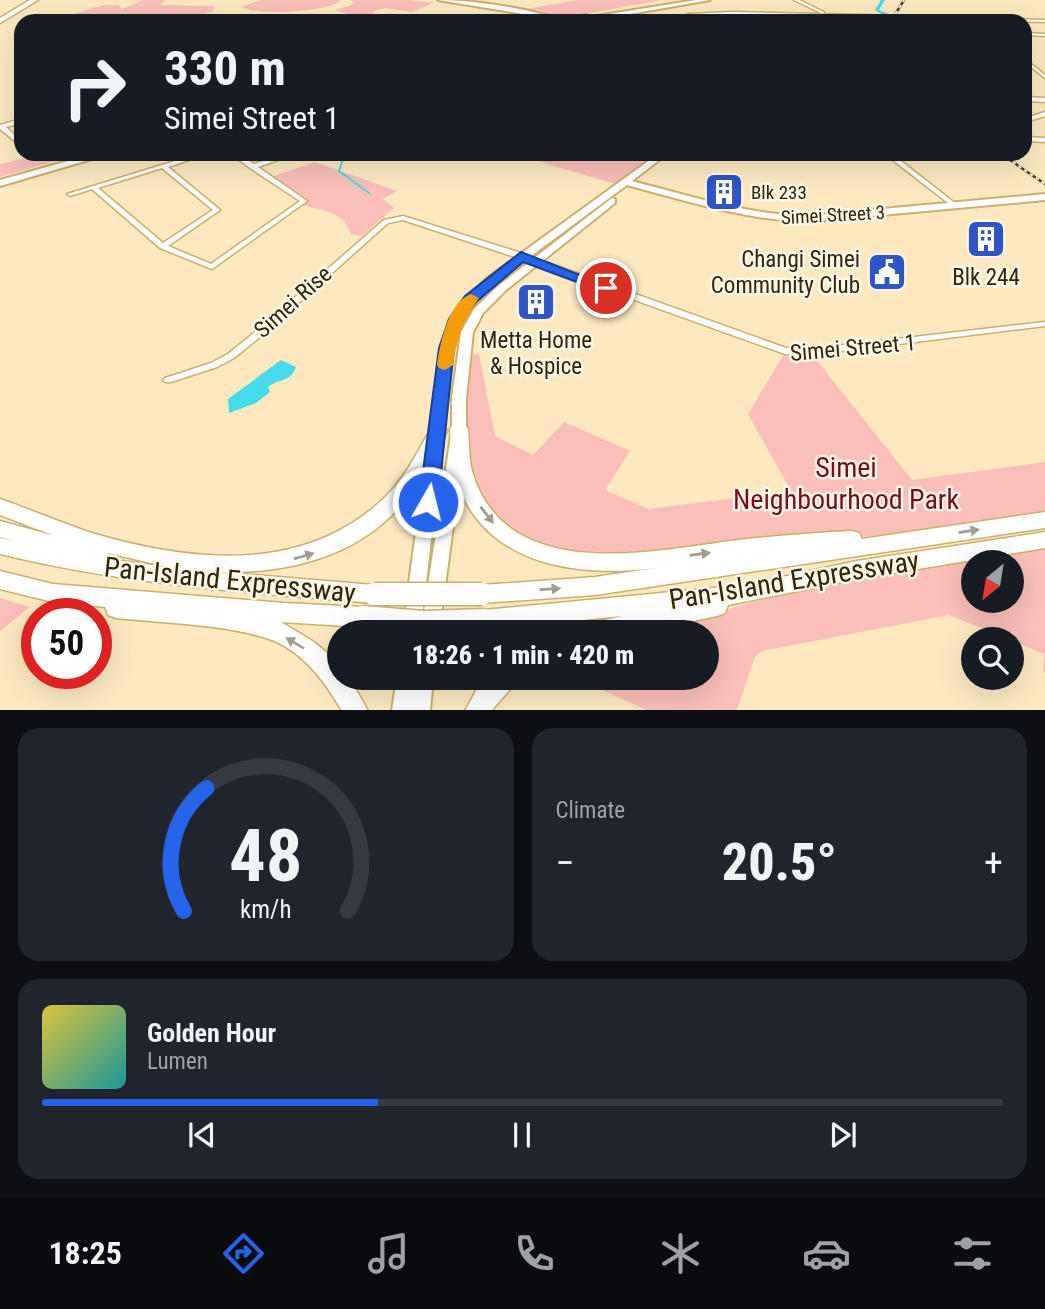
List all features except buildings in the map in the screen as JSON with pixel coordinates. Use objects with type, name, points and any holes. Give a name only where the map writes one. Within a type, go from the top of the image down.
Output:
[{"type":"highway","points":[[0,14],[24,0]]},
{"type":"highway","points":[[0,21],[35,0]]},
{"type":"highway","points":[[459,429],[463,467],[471,491],[484,513],[502,533],[530,549],[562,559],[597,563],[649,560],[805,542],[931,537]]},
{"type":"highway","points":[[0,508],[62,533],[167,558],[227,565],[274,564],[309,556],[345,540],[372,521],[408,483],[438,431]]},
{"type":"highway","points":[[0,508],[40,540]]},
{"type":"highway","name":"Pan-Island Expressway","points":[[0,546],[124,572],[199,581],[374,594],[482,594],[595,586],[1045,520]]},
{"type":"highway","points":[[0,529],[81,554],[291,588]]},
{"type":"highway","name":"Pan-Island Expressway","points":[[0,580],[53,593],[284,614],[424,622],[484,620],[744,594],[857,570],[1045,540]]},
{"type":"highway","points":[[53,593],[88,604],[229,621],[272,629],[306,649],[334,675],[356,710]]},
{"type":"highway","points":[[643,620],[720,606],[744,594]]},
{"type":"highway","points":[[477,710],[493,690]]},
{"type":"main road","points":[[610,14],[683,0]]},
{"type":"main road","points":[[616,14],[704,0]]},
{"type":"main road","points":[[439,1],[509,14]]},
{"type":"main road","points":[[0,181],[64,161]]},
{"type":"main road","points":[[0,181],[77,161]]},
{"type":"main road","points":[[427,620],[424,606],[438,431],[447,348],[456,319],[481,289],[659,161]]},
{"type":"main road","points":[[418,620],[424,606],[459,429],[459,398],[467,332],[478,311],[524,259],[633,181]]},
{"type":"main road","name":"Simei Street 3","points":[[633,181],[731,206],[766,212],[951,203],[1045,194]]},
{"type":"main road","points":[[402,710],[404,690]]},
{"type":"main road","points":[[420,710],[422,690]]},
{"type":"street","points":[[798,0],[825,14]]},
{"type":"street","points":[[70,194],[180,161]]},
{"type":"street","points":[[93,187],[163,246],[212,267],[303,201],[244,161]]},
{"type":"street","points":[[252,167],[270,161]]},
{"type":"street","points":[[897,161],[951,203]]},
{"type":"street","points":[[163,166],[217,210],[163,246]]},
{"type":"street","name":"Simei Street 1","points":[[412,219],[702,328],[785,355],[820,354],[1045,326]]},
{"type":"street","name":"Simei Rise","points":[[168,380],[214,365],[231,356],[386,221],[412,219]]},
{"type":"green space","points":[[144,0],[166,0],[160,5],[215,6],[212,12],[204,14],[73,14],[104,5],[119,5],[122,9]]},
{"type":"green space","points":[[260,0],[340,1],[321,8],[291,12],[249,10],[242,7]]},
{"type":"green space","points":[[351,0],[410,0],[433,3],[412,12],[385,8],[372,12],[375,14],[346,14],[336,10],[354,4]]},
{"type":"green space","points":[[578,0],[662,0],[585,14],[542,14],[520,10]]},
{"type":"green space","points":[[14,161],[56,161],[0,177],[0,164]]},
{"type":"green space","points":[[538,161],[646,161],[615,184]]},
{"type":"green space","points":[[315,162],[397,191],[383,199],[394,208],[362,236],[351,234],[348,226],[338,216],[302,205],[303,197],[271,177]]},
{"type":"green space","name":"Simei Neighbourhood Park","points":[[479,354],[495,436],[533,455],[564,422],[630,451],[605,490],[648,509],[791,491],[748,414],[783,356],[814,357],[912,480],[1045,462],[1045,517],[930,535],[802,538],[683,553],[563,556],[505,531],[474,489],[462,429],[467,355]]},
{"type":"green space","points":[[1045,547],[1045,673],[1044,654],[1024,646],[1024,627],[978,627],[949,615],[762,651],[755,657],[737,710],[646,710],[602,690],[719,690],[719,620],[678,620],[706,615],[814,585],[961,561],[961,613],[1024,613],[1024,550]]},
{"type":"green space","points":[[0,598],[21,604],[21,614],[0,631]]},
{"type":"water","points":[[281,360],[296,367],[291,376],[268,387],[270,392],[256,403],[229,413],[228,399]]},
{"type":"waterway","points":[[883,0],[877,10],[885,14]]},
{"type":"waterway","points":[[342,161],[339,171],[369,193]]},
{"type":"railway","points":[[896,14],[904,0]]},
{"type":"railway","points":[[1011,161],[1045,184]]},
{"type":"slow traffic","points":[[445,365],[449,337],[456,319],[471,298]]},
{"type":"place","name":"Blk 233","points":[[724,192]]},
{"type":"place","name":"Blk 244","points":[[986,239]]},
{"type":"place","name":"Changi Simei Community Club","points":[[887,272]]},
{"type":"place","name":"Metta Home & Hospice","points":[[536,302]]},
{"type":"route","points":[[428,502],[449,337],[456,319],[470,299],[521,256],[606,288]]}]
